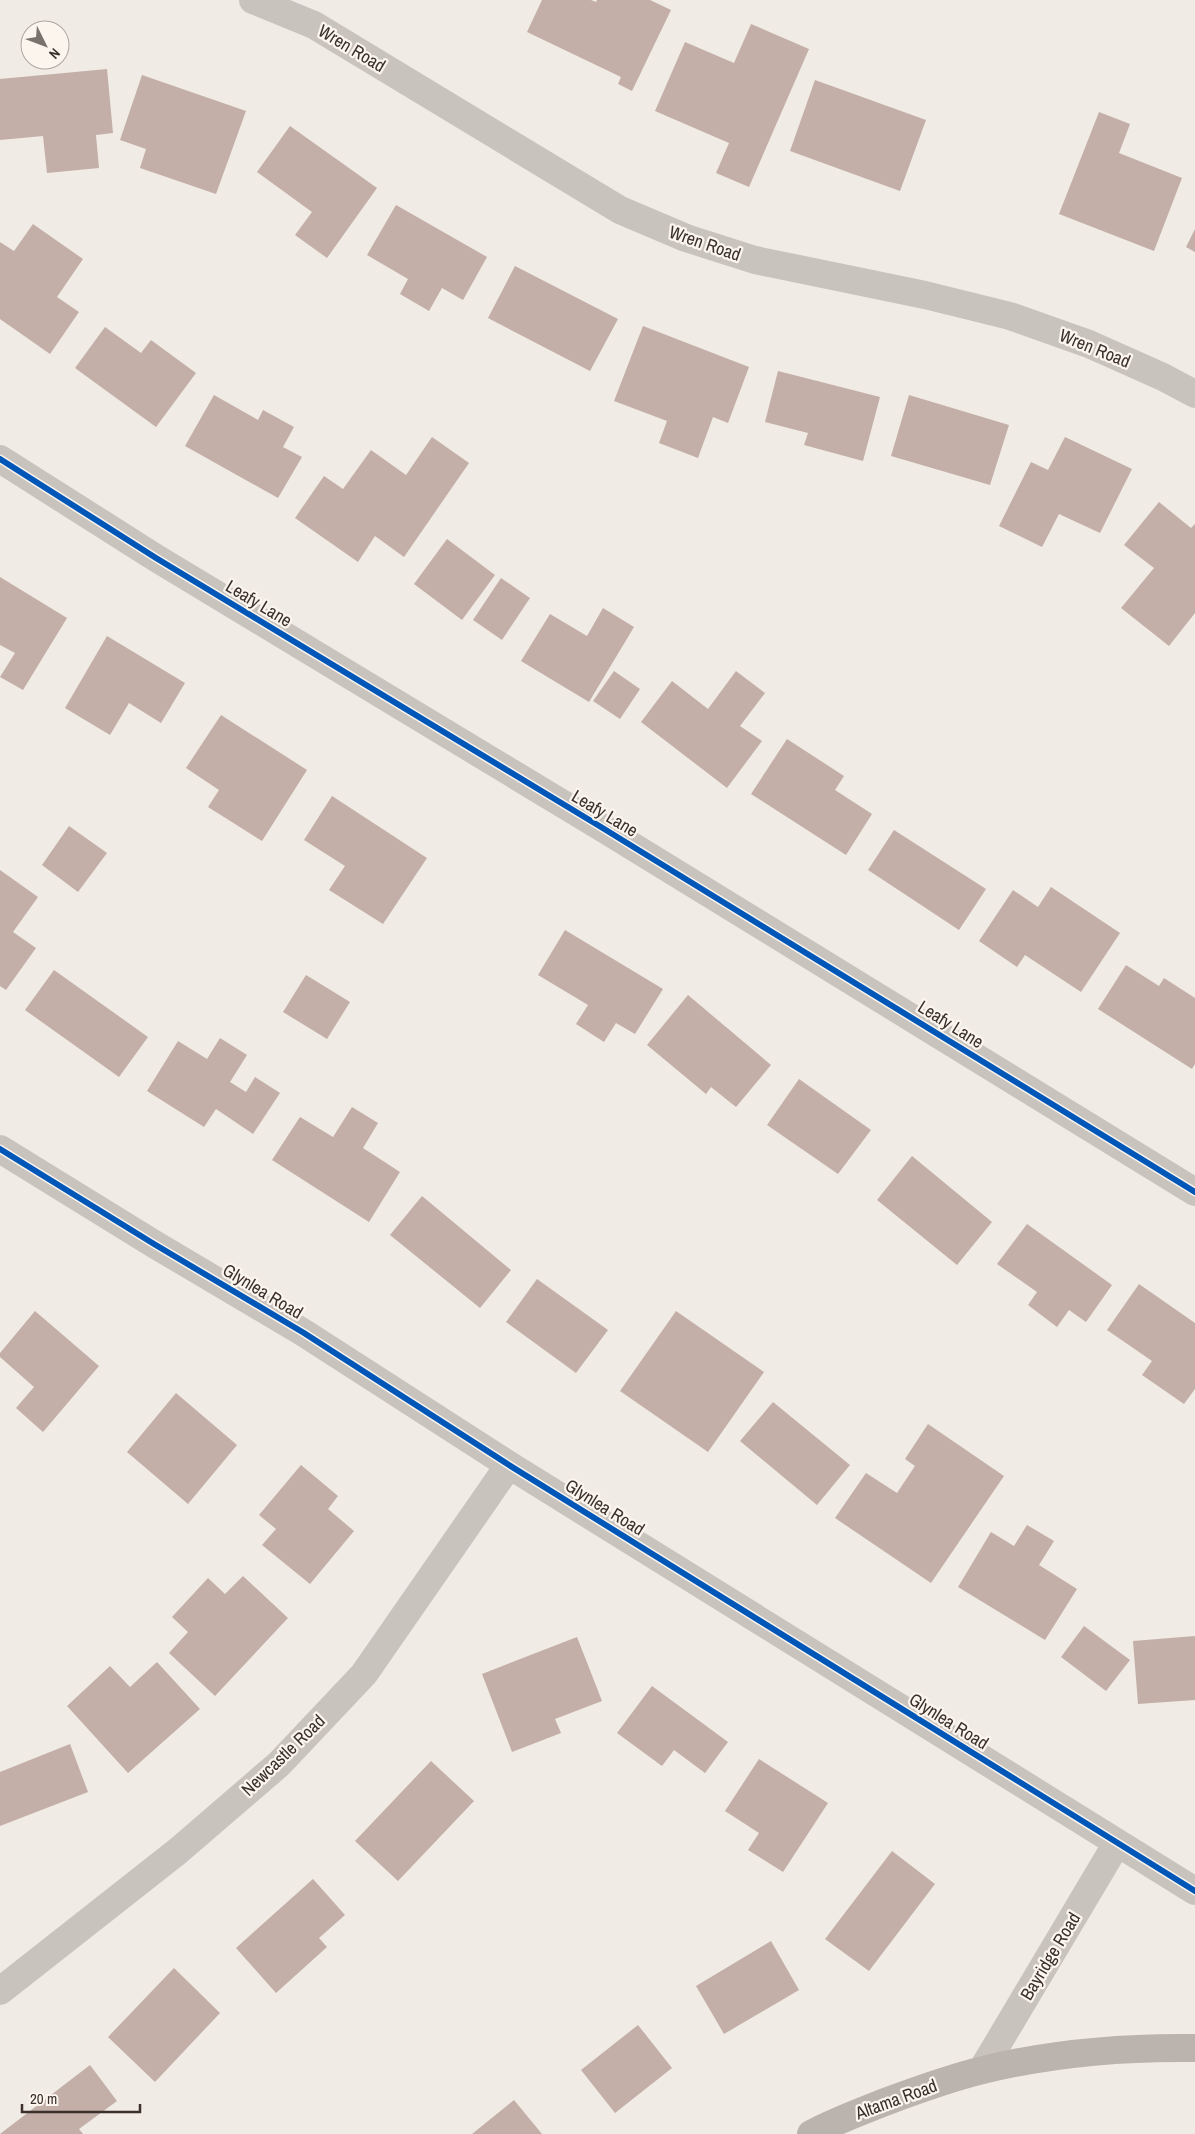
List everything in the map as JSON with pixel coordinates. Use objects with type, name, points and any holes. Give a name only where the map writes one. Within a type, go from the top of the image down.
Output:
[{"type":"street","name":"Wren Road","points":[[253,0],[314,25],[620,210],[686,238],[755,260],[925,295],[1010,316],[1090,344],[1163,377],[1195,394]]},
{"type":"street","name":"Leafy Lane","points":[[0,459],[156,558],[1195,1192]]},
{"type":"street","name":"Glynlea Road","points":[[0,1148],[154,1244],[304,1333],[509,1465],[1195,1891]]},
{"type":"street","name":"Newcastle Road","points":[[1,1989],[178,1851],[279,1764],[364,1674],[509,1465]]},
{"type":"street","name":"Bayridge Road","points":[[982,2070],[1117,1843]]},
{"type":"street","points":[[982,2070],[1072,2054],[1162,2047],[1195,2048]]},
{"type":"street","name":"Altama Road","points":[[811,2134],[832,2122],[901,2096],[982,2070]]},
{"type":"building","points":[[542,0],[591,0],[596,2],[597,0],[650,0],[671,10],[632,91],[618,84],[621,77],[527,32]]},
{"type":"building","points":[[751,24],[809,49],[749,187],[716,173],[729,143],[655,111],[685,42],[734,63]]},
{"type":"building","points":[[107,69],[113,133],[96,135],[99,168],[47,173],[43,136],[0,140],[0,79]]},
{"type":"building","points":[[142,75],[246,111],[216,194],[140,168],[146,149],[120,140]]},
{"type":"building","points":[[815,80],[926,120],[900,191],[790,151]]},
{"type":"building","points":[[1099,112],[1130,124],[1119,153],[1182,178],[1154,251],[1059,214]]},
{"type":"building","points":[[290,126],[377,188],[327,258],[295,235],[312,212],[257,172]]},
{"type":"building","points":[[396,205],[487,257],[463,300],[442,288],[429,311],[400,294],[408,279],[367,255]]},
{"type":"building","points":[[33,224],[83,259],[57,297],[79,312],[50,354],[0,319],[0,242],[14,251]]},
{"type":"building","points":[[1195,229],[1195,252],[1186,247]]},
{"type":"building","points":[[515,266],[618,319],[590,371],[488,318]]},
{"type":"building","points":[[643,326],[749,367],[728,423],[713,417],[698,458],[659,443],[667,421],[614,401]]},
{"type":"building","points":[[105,327],[141,353],[151,340],[196,373],[156,427],[75,368]]},
{"type":"building","points":[[778,371],[880,397],[863,461],[804,445],[808,433],[765,422]]},
{"type":"building","points":[[214,395],[258,420],[263,410],[294,427],[283,447],[302,457],[278,498],[185,446]]},
{"type":"building","points":[[909,395],[1009,425],[990,485],[891,456]]},
{"type":"building","points":[[432,437],[469,463],[404,557],[375,536],[358,562],[295,518],[324,476],[343,489],[371,450],[406,475]]},
{"type":"building","points":[[1065,437],[1132,469],[1100,533],[1059,514],[1042,547],[999,526],[1031,462],[1048,470]]},
{"type":"building","points":[[1159,502],[1191,528],[1195,524],[1195,613],[1169,646],[1121,608],[1154,568],[1124,545]]},
{"type":"building","points":[[447,539],[495,575],[462,620],[414,584]]},
{"type":"building","points":[[0,577],[67,618],[23,690],[0,677],[15,653],[0,645]]},
{"type":"building","points":[[501,578],[530,598],[502,640],[473,620]]},
{"type":"building","points":[[603,608],[634,627],[589,702],[521,661],[550,614],[587,636]]},
{"type":"building","points":[[107,636],[185,683],[161,723],[129,703],[110,735],[65,708]]},
{"type":"building","points":[[614,671],[640,689],[620,719],[593,701]]},
{"type":"building","points":[[736,671],[765,693],[740,726],[762,741],[727,788],[641,722],[672,681],[708,709]]},
{"type":"building","points":[[221,715],[307,770],[262,841],[208,807],[219,790],[186,768]]},
{"type":"building","points":[[787,739],[844,776],[835,790],[872,814],[846,855],[751,794]]},
{"type":"building","points":[[332,796],[427,858],[383,924],[329,890],[345,866],[304,840]]},
{"type":"building","points":[[69,826],[107,853],[78,892],[42,865]]},
{"type":"building","points":[[894,830],[986,889],[959,930],[868,870]]},
{"type":"building","points":[[0,870],[38,897],[13,932],[36,948],[6,990],[0,986]]},
{"type":"building","points":[[1051,887],[1120,933],[1081,992],[1025,955],[1017,967],[979,941],[1013,890],[1038,907]]},
{"type":"building","points":[[565,930],[663,989],[635,1034],[616,1023],[604,1042],[576,1024],[588,1005],[538,975]]},
{"type":"building","points":[[1126,965],[1159,986],[1164,978],[1195,998],[1195,1064],[1192,1069],[1098,1009]]},
{"type":"building","points":[[54,970],[148,1037],[119,1077],[25,1010]]},
{"type":"building","points":[[306,975],[350,1002],[327,1039],[283,1012]]},
{"type":"building","points":[[688,995],[771,1065],[736,1107],[711,1087],[706,1094],[647,1045]]},
{"type":"building","points":[[220,1038],[247,1055],[230,1082],[246,1092],[255,1077],[280,1093],[253,1134],[216,1109],[204,1127],[147,1091],[178,1041],[207,1059]]},
{"type":"building","points":[[799,1079],[871,1130],[838,1174],[767,1125]]},
{"type":"building","points":[[352,1107],[378,1123],[363,1148],[400,1172],[369,1222],[272,1160],[300,1117],[333,1137]]},
{"type":"building","points":[[912,1156],[992,1222],[957,1265],[877,1200]]},
{"type":"building","points":[[422,1196],[511,1270],[480,1308],[390,1235]]},
{"type":"building","points":[[1027,1224],[1112,1285],[1086,1322],[1069,1310],[1057,1327],[1028,1305],[1037,1292],[997,1264]]},
{"type":"building","points":[[537,1279],[608,1330],[576,1373],[506,1322]]},
{"type":"building","points":[[1139,1284],[1195,1323],[1195,1389],[1184,1404],[1142,1375],[1152,1361],[1107,1330]]},
{"type":"building","points":[[35,1311],[99,1366],[43,1432],[16,1408],[34,1387],[0,1357],[0,1353]]},
{"type":"building","points":[[676,1311],[764,1372],[708,1452],[620,1391]]},
{"type":"building","points":[[176,1393],[237,1445],[188,1504],[127,1452]]},
{"type":"building","points":[[773,1402],[850,1465],[817,1505],[740,1441]]},
{"type":"building","points":[[928,1424],[1004,1476],[931,1583],[835,1518],[866,1473],[897,1493],[915,1466],[905,1459]]},
{"type":"building","points":[[301,1465],[338,1496],[328,1509],[354,1531],[310,1584],[262,1545],[276,1529],[259,1515]]},
{"type":"building","points":[[1027,1525],[1054,1541],[1039,1565],[1077,1589],[1045,1640],[958,1587],[991,1532],[1014,1546]]},
{"type":"building","points":[[243,1576],[288,1618],[215,1696],[169,1653],[188,1632],[172,1617],[208,1578],[225,1594]]},
{"type":"building","points":[[1084,1626],[1130,1660],[1106,1691],[1061,1657]]},
{"type":"building","points":[[1195,1636],[1195,1700],[1138,1704],[1133,1641]]},
{"type":"building","points":[[577,1637],[602,1701],[555,1719],[561,1733],[512,1752],[482,1674]]},
{"type":"building","points":[[157,1662],[200,1709],[128,1773],[67,1706],[110,1666],[130,1687]]},
{"type":"building","points":[[652,1686],[728,1742],[705,1773],[674,1750],[662,1766],[617,1733]]},
{"type":"building","points":[[70,1744],[88,1792],[0,1826],[0,1772]]},
{"type":"building","points":[[759,1759],[828,1803],[783,1872],[748,1850],[759,1833],[725,1811]]},
{"type":"building","points":[[431,1761],[474,1801],[398,1881],[355,1841]]},
{"type":"building","points":[[892,1851],[935,1884],[869,1971],[825,1939]]},
{"type":"building","points":[[313,1879],[345,1915],[319,1938],[327,1947],[276,1993],[236,1948]]},
{"type":"building","points":[[771,1941],[799,1990],[724,2034],[696,1986]]},
{"type":"building","points":[[174,1968],[220,2013],[155,2082],[108,2037]]},
{"type":"building","points":[[638,2025],[672,2068],[615,2113],[581,2070]]},
{"type":"building","points":[[90,2065],[117,2101],[79,2129],[83,2134],[0,2134]]},
{"type":"building","points":[[514,2100],[542,2134],[472,2134]]},
{"type":"cycle path","points":[[0,459],[156,558],[601,827],[1195,1192]]},
{"type":"cycle path","points":[[0,1149],[154,1244],[304,1333],[509,1465],[1195,1891]]}]
